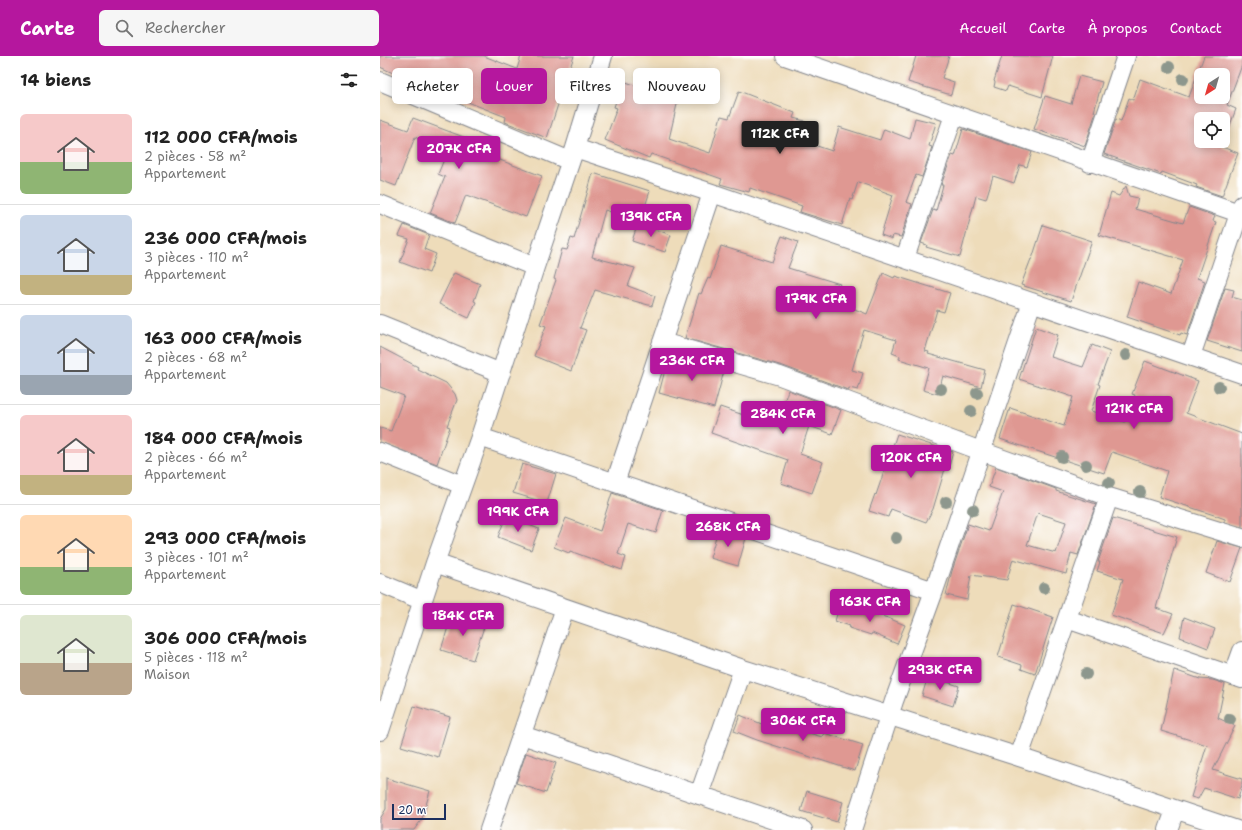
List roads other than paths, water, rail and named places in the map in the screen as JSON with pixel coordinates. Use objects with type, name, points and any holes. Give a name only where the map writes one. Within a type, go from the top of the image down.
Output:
[{"type":"street","points":[[380,731],[435,563],[480,437],[573,154],[603,56]]},
{"type":"street","points":[[785,56],[1090,163],[1241,209],[1191,356]]},
{"type":"street","points":[[1090,163],[1126,56]]},
{"type":"street","points":[[380,81],[573,154],[712,193],[1242,374]]},
{"type":"street","points":[[905,258],[954,115]]},
{"type":"street","points":[[615,483],[712,193]]},
{"type":"street","points":[[380,204],[535,267]]},
{"type":"street","points":[[852,830],[889,716],[934,591],[1032,302]]},
{"type":"street","points":[[380,324],[501,373]]},
{"type":"street","points":[[662,342],[780,376],[1108,497],[1242,538]]},
{"type":"street","points":[[480,437],[934,591]]},
{"type":"street","points":[[380,452],[462,485]]},
{"type":"street","points":[[1019,757],[1108,497]]},
{"type":"street","points":[[435,563],[743,669],[1019,757],[1237,830]]},
{"type":"street","points":[[380,583],[423,601]]},
{"type":"street","points":[[489,830],[565,608]]},
{"type":"street","points":[[1067,619],[1238,678],[1242,650]]},
{"type":"street","points":[[699,795],[743,669]]},
{"type":"street","points":[[522,735],[803,830]]},
{"type":"street","points":[[1168,830],[1175,810]]}]
